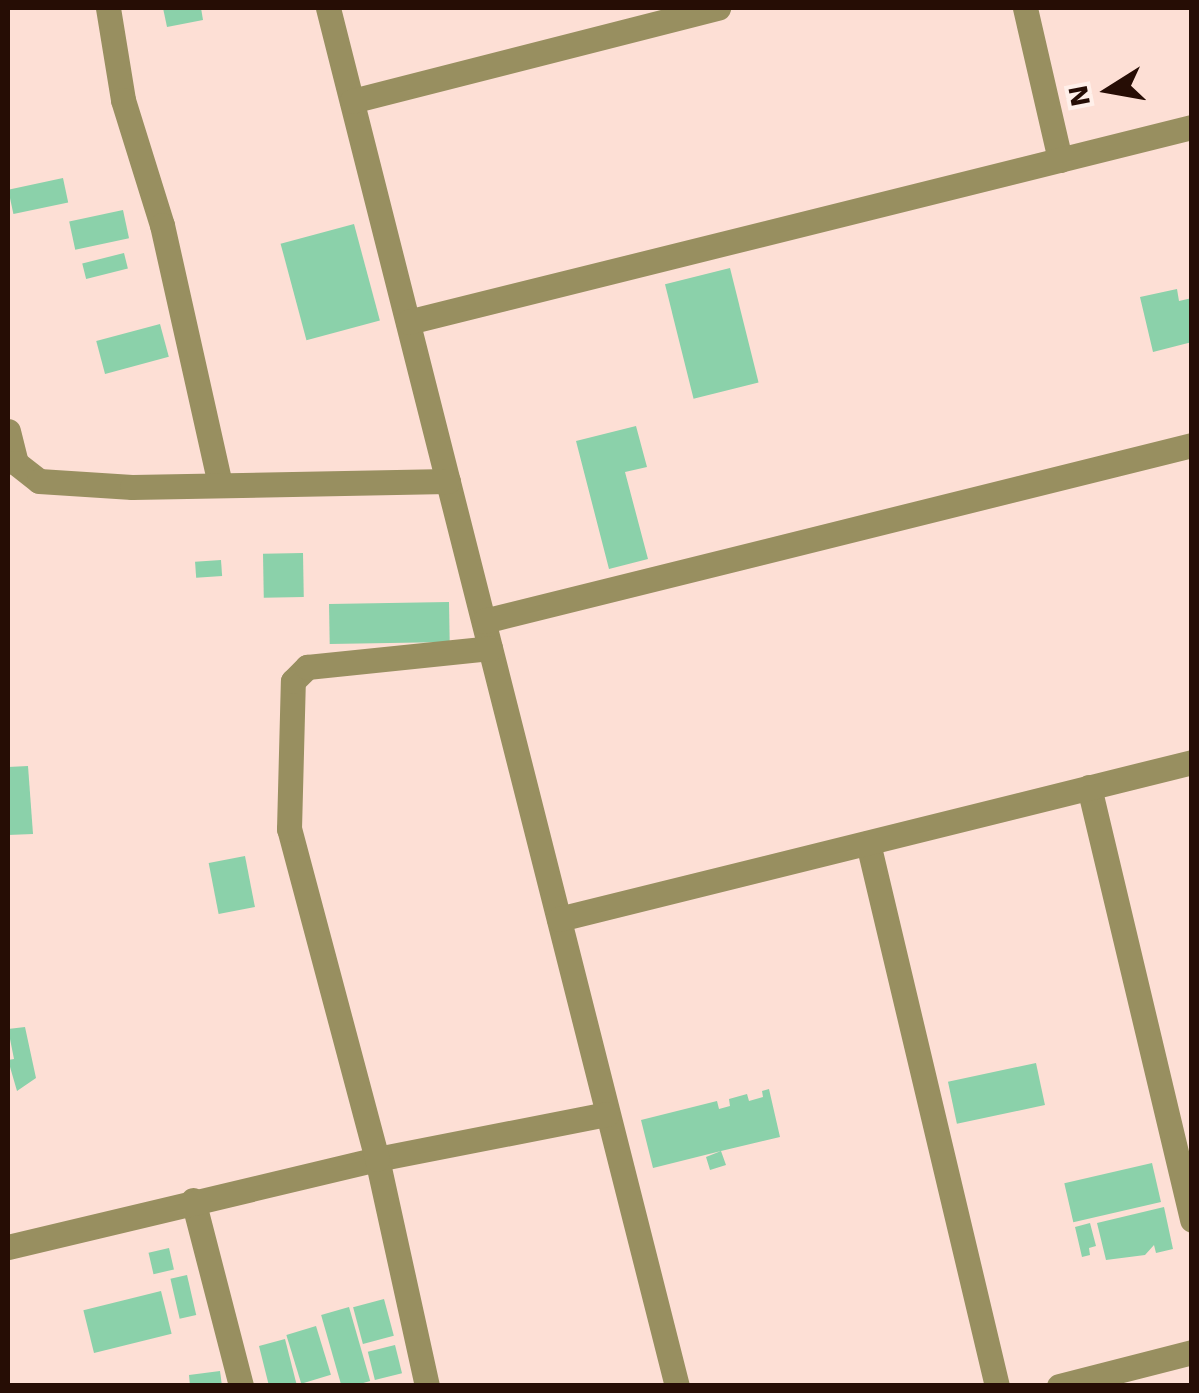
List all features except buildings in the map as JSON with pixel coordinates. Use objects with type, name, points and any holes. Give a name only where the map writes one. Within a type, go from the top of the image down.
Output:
[{"type":"street","points":[[108,8],[123,100],[162,226],[220,486]]},
{"type":"street","points":[[328,8],[677,1386]]},
{"type":"street","points":[[352,102],[718,8]]},
{"type":"street","points":[[1025,8],[1060,160]]},
{"type":"street","points":[[408,322],[1192,127]]},
{"type":"street","points":[[8,431],[16,463],[40,480],[132,487],[448,481]]},
{"type":"street","points":[[484,621],[1192,444]]},
{"type":"street","points":[[427,1386],[377,1159],[290,830],[293,681],[307,667],[490,648]]},
{"type":"street","points":[[559,919],[1192,762]]},
{"type":"street","points":[[1089,787],[1192,1220]]},
{"type":"street","points":[[868,844],[997,1386]]},
{"type":"street","points":[[8,1247],[377,1159],[607,1114]]},
{"type":"street","points":[[193,1200],[241,1386]]},
{"type":"street","points":[[1059,1386],[1192,1352]]}]
